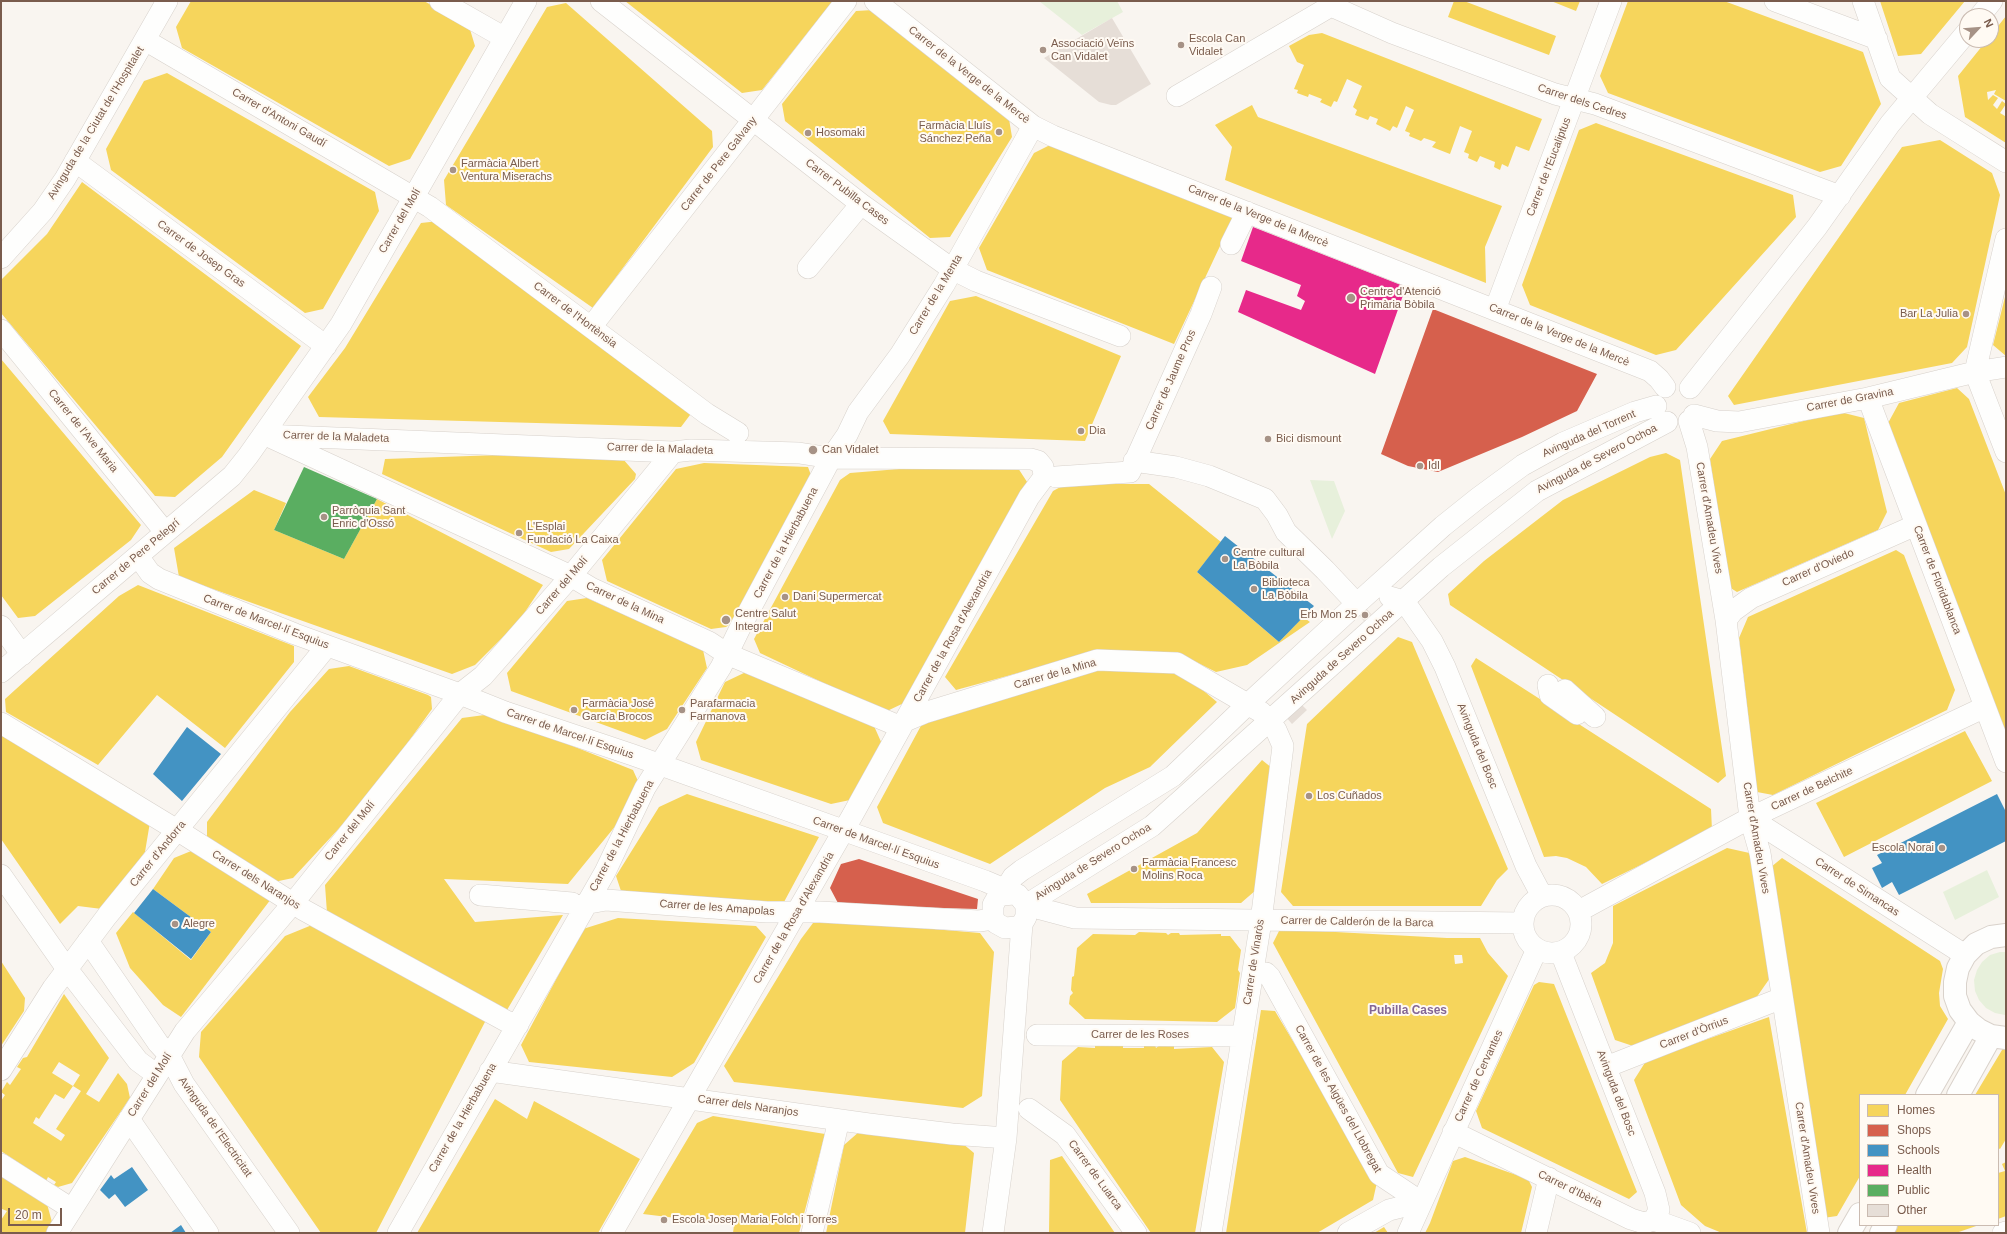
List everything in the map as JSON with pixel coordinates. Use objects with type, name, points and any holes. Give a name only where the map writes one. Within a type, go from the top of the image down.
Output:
[{"type":"street","name":"Avinguda de la Ciutat de l'Hospitalet","points":[[1,258],[43,211],[75,161],[167,1]]},
{"type":"street","points":[[440,1],[505,38]]},
{"type":"street","name":"Carrer del Molí","points":[[264,435],[341,324],[526,1]]},
{"type":"street","name":"Carrer Pubilla Cases","points":[[601,1],[861,204],[952,269],[976,281],[1120,336]]},
{"type":"street","name":"Carrer de Pere Galvany","points":[[591,327],[846,1]]},
{"type":"street","name":"Carrer de la Verge de la Mercè","points":[[875,1],[1033,126],[1054,136],[1650,371],[1659,378],[1665,387]]},
{"type":"street","name":"Carrer de l'Eucaliptus","points":[[1495,310],[1611,1]]},
{"type":"street","points":[[1775,1],[1876,39]]},
{"type":"street","points":[[1864,1],[1890,78],[1930,114],[2006,162]]},
{"type":"street","points":[[1178,96],[1329,4]]},
{"type":"street","name":"Carrer dels Cedres","points":[[1329,4],[1392,33],[1555,94],[1596,104],[1840,196]]},
{"type":"street","name":"Carrer d'Antoni Gaudí","points":[[145,40],[414,196]]},
{"type":"street","points":[[1690,388],[1840,196],[1890,124],[1959,42]]},
{"type":"street","name":"Carrer de la Menta","points":[[831,458],[847,435],[858,412],[900,355],[952,269],[1033,126]]},
{"type":"street","name":"Carrer de Josep Gras","points":[[75,161],[326,346]]},
{"type":"street","name":"Carrer de l'Hortènsia","points":[[414,196],[707,414],[738,433]]},
{"type":"street","points":[[808,268],[861,204]]},
{"type":"street","points":[[1231,244],[1248,212]]},
{"type":"street","points":[[2006,239],[1975,372],[2006,452]]},
{"type":"street","name":"Carrer de Jaume Pros","points":[[1132,466],[1171,358],[1201,314],[1211,287]]},
{"type":"street","name":"Carrer de l'Ave Maria","points":[[1,330],[165,532]]},
{"type":"street","name":"Carrer de Gravina","points":[[1691,418],[1739,422],[1868,398],[1975,372],[2006,367]]},
{"type":"street","points":[[1679,383],[1690,388],[1697,402],[1691,418],[1680,424],[1662,414],[1660,392],[1665,387],[1679,383]]},
{"type":"street","name":"Carrer de Floridablanca","points":[[1868,398],[2006,762]]},
{"type":"street","name":"Avinguda del Torrent","points":[[1401,563],[1455,516],[1523,465],[1563,443],[1635,412],[1662,414]]},
{"type":"street","name":"Avinguda de Severo Ochoa","points":[[1014,901],[1152,826],[1270,722],[1441,567],[1537,491],[1662,414]]},
{"type":"street","name":"Carrer d'Amadeu Vives","points":[[1691,418],[1726,620],[1750,818],[1760,853],[1819,1233]]},
{"type":"street","name":"Carrer de la Maladeta","points":[[264,435],[673,452],[691,450],[799,453],[831,458],[1031,459],[1043,467],[1050,477]]},
{"type":"street","name":"Carrer de Pere Pelegrí","points":[[1,672],[232,476],[264,435]]},
{"type":"street","name":"Carrer de la Mina","points":[[264,435],[571,576],[591,588],[709,642],[727,654],[903,724],[924,713],[1097,660],[1177,663],[1248,704]]},
{"type":"street","name":"Carrer del Molí","points":[[56,1233],[184,1031],[294,902],[460,694],[483,676],[571,576],[673,452]]},
{"type":"street","name":"Carrer de la Hierbabuena","points":[[398,1233],[490,1071],[518,1025],[578,904],[604,872],[645,788],[721,668],[831,458]]},
{"type":"street","points":[[1050,477],[1132,466],[1176,467],[1209,476],[1265,499],[1277,515],[1286,532],[1357,604]]},
{"type":"street","name":"Carrer de la Rosa d'Alexandria","points":[[612,1233],[844,832],[1029,497],[1050,477]]},
{"type":"street","name":"Carrer d'Oviedo","points":[[1726,620],[1733,610],[1751,598],[1916,525]]},
{"type":"street","name":"Carrer de Marcel·lí Esquius","points":[[138,556],[150,573],[159,579],[295,634],[362,660],[460,694],[505,712],[536,721],[985,881],[1014,901]]},
{"type":"street","points":[[1014,901],[997,898],[993,905],[993,917],[996,923],[1005,928],[1017,927],[1013,878],[1022,870],[1173,776],[1248,704],[1401,563],[1421,585]]},
{"type":"street","points":[[1378,584],[1388,597],[1404,601]]},
{"type":"street","name":"Avinguda del Bosc","points":[[1404,601],[1432,641],[1445,667],[1526,866],[1542,896]]},
{"type":"street","points":[[1,626],[22,655]]},
{"type":"street","name":"Carrer d'Andorra","points":[[1,1070],[67,969],[88,941],[327,646]]},
{"type":"street","points":[[1548,685],[1550,694],[1577,714],[1579,710],[1562,695],[1565,690],[1595,717]]},
{"type":"street","name":"Carrer de Vinaròs","points":[[1211,1233],[1261,921],[1283,746],[1276,730],[1270,722],[1261,712],[1248,704]]},
{"type":"street","name":"Carrer de Belchite","points":[[1579,911],[1750,818],[1985,707]]},
{"type":"street","name":"Carrer dels Naranjos","points":[[1,723],[294,902],[302,909],[506,1021],[518,1025]]},
{"type":"street","name":"Carrer de Simancas","points":[[1750,818],[1965,955]]},
{"type":"street","points":[[1,875],[67,969],[138,1061],[157,1075]]},
{"type":"street","points":[[1552,894],[1564,896],[1573,902],[1579,911],[1582,922],[1580,933],[1575,943],[1561,953],[1546,953],[1537,949],[1530,943],[1524,934],[1523,924],[1528,907],[1542,896],[1552,894]]},
{"type":"street","name":"Carrer de les Amapolas","points":[[480,896],[578,904],[606,900],[759,911],[978,921],[993,917]]},
{"type":"street","points":[[993,1233],[1006,1138],[1014,901]]},
{"type":"street","name":"Carrer de Calderón de la Barca","points":[[1014,901],[1075,918],[1523,924]]},
{"type":"street","points":[[1959,1094],[1998,1037],[1979,1030],[1969,1022],[1960,1010],[1955,996],[1955,982],[1958,968],[1965,955],[1976,944],[1991,937],[2006,935]]},
{"type":"street","name":"Avinguda de l'Electricitat","points":[[88,941],[158,1043],[169,1055],[180,1078],[289,1233]]},
{"type":"street","name":"Carrer de Cervantes","points":[[1421,1202],[1537,949]]},
{"type":"street","name":"Avinguda del Bosc","points":[[1561,953],[1659,1205],[1657,1226]]},
{"type":"street","name":"Carrer de les Aigües del Llobregat","points":[[1266,972],[1379,1174],[1421,1202]]},
{"type":"street","name":"Carrer d'Òrrius","points":[[1606,1067],[1782,998]]},
{"type":"street","points":[[1929,1094],[1969,1022]]},
{"type":"street","name":"Carrer de les Roses","points":[[1037,1035],[1243,1036]]},
{"type":"street","name":"Carrer dels Naranjos","points":[[490,1071],[691,1098],[839,1120],[952,1134],[1006,1138]]},
{"type":"street","name":"Carrer de Luarca","points":[[1029,1109],[1065,1135],[1136,1233]]},
{"type":"street","points":[[129,1119],[208,1233]]},
{"type":"street","points":[[812,1233],[839,1120]]},
{"type":"street","name":"Carrer d'Ibèria","points":[[1453,1132],[1631,1219],[1690,1233]]},
{"type":"street","points":[[1,1164],[72,1209]]},
{"type":"street","points":[[1536,1233],[1549,1178]]},
{"type":"street","points":[[1348,1233],[1389,1210],[1421,1202]]},
{"type":"street","points":[[1408,1233],[1421,1202]]},
{"type":"street","points":[[1849,1233],[1859,1216]]},
{"type":"green space","points":[[1039,1],[1117,1],[1123,12],[1082,35]]},
{"type":"green space","points":[[1310,480],[1334,481],[1345,511],[1332,539]]},
{"type":"green space","points":[[1987,870],[1999,897],[1955,920],[1943,892]]},
{"type":"green space","points":[[2006,952],[2005,1015],[1995,1013],[1986,1008],[1979,1000],[1975,991],[1974,980],[1977,970],[1982,962],[1990,955]]},
{"type":"building: Homes","points":[[191,1],[424,1],[469,26],[475,46],[410,159],[389,166],[182,48],[176,27]]},
{"type":"building: Homes","points":[[625,1],[833,1],[762,90],[742,93]]},
{"type":"building: Homes","points":[[1454,1],[1464,1],[1556,36],[1549,55],[1448,17]]},
{"type":"building: Homes","points":[[1551,1],[1580,1],[1576,11]]},
{"type":"building: Homes","points":[[1628,1],[1724,1],[1863,52],[1881,104],[1841,166],[1820,172],[1608,93],[1600,76]]},
{"type":"building: Homes","points":[[1880,1],[1965,1],[1921,54],[1898,56]]},
{"type":"building: Homes","points":[[566,3],[712,131],[713,147],[593,308],[446,205],[444,180],[547,7]]},
{"type":"building: Homes","points":[[873,10],[1009,119],[1012,137],[950,237],[930,238],[785,121],[782,104],[856,11]]},
{"type":"building: Homes","points":[[2006,16],[2006,101],[1994,94],[1996,90],[1987,92],[1988,100],[1993,95],[1998,98],[1993,105],[1997,109],[2002,101],[2006,104],[2000,113],[2005,116],[2006,114],[2006,143],[1965,117],[1958,76],[1981,48],[1999,48],[1999,25]]},
{"type":"building: Homes","points":[[1322,33],[1542,119],[1529,151],[1516,146],[1508,167],[1502,164],[1500,170],[1494,167],[1495,162],[1480,156],[1477,162],[1468,158],[1469,154],[1464,152],[1472,131],[1460,126],[1450,154],[1432,147],[1436,142],[1424,138],[1421,141],[1409,136],[1410,133],[1405,131],[1414,110],[1406,106],[1397,128],[1393,126],[1390,131],[1376,124],[1378,119],[1370,116],[1368,120],[1355,115],[1357,110],[1353,107],[1362,86],[1347,79],[1337,102],[1334,101],[1331,107],[1320,102],[1322,99],[1309,94],[1308,97],[1297,93],[1298,90],[1294,89],[1304,65],[1297,62],[1289,46],[1309,35]]},
{"type":"building: Homes","points":[[167,73],[375,192],[379,211],[323,309],[305,313],[111,170],[106,149],[144,81]]},
{"type":"building: Homes","points":[[1252,105],[1258,117],[1502,206],[1485,247],[1486,283],[1225,180],[1232,147],[1215,125]]},
{"type":"building: Homes","points":[[1596,123],[1793,195],[1796,217],[1676,350],[1656,355],[1530,305],[1522,285],[1579,130]]},
{"type":"building: Homes","points":[[1940,140],[1992,173],[2000,195],[1967,347],[1952,363],[1734,405],[1728,396],[1902,147]]},
{"type":"building: Homes","points":[[1052,144],[1236,212],[1174,344],[987,270],[979,248],[1034,153]]},
{"type":"building: Homes","points":[[82,182],[301,346],[222,457],[175,497],[155,496],[1,313],[1,280],[47,234]]},
{"type":"building: Homes","points":[[439,221],[693,411],[681,427],[319,417],[308,397],[345,348],[421,223]]},
{"type":"building: Homes","points":[[976,296],[1121,356],[1085,441],[890,434],[883,421],[950,301]]},
{"type":"building: Homes","points":[[2006,297],[2006,356],[1993,345]]},
{"type":"building: Homes","points":[[1,359],[141,525],[131,540],[35,616],[18,618],[1,595]]},
{"type":"building: Homes","points":[[1957,388],[1969,399],[2006,495],[2006,738],[1887,425],[1899,403]]},
{"type":"building: Homes","points":[[1840,412],[1864,418],[1887,512],[1878,530],[1737,592],[1729,587],[1710,459],[1722,441]]},
{"type":"building: Homes","points":[[555,453],[623,459],[636,474],[635,479],[569,549],[551,552],[382,474],[385,459]]},
{"type":"building: Homes","points":[[1666,453],[1680,460],[1726,776],[1718,783],[1450,605],[1448,594],[1484,561],[1563,500],[1650,457]]},
{"type":"building: Homes","points":[[704,463],[808,467],[812,478],[737,619],[726,627],[711,629],[607,581],[602,560],[676,469]]},
{"type":"building: Homes","points":[[936,466],[1018,468],[1029,485],[906,702],[885,712],[760,653],[754,639],[840,480],[850,473]]},
{"type":"building: Homes","points":[[1066,484],[1149,484],[1221,542],[1197,572],[1279,642],[1303,617],[1310,622],[1247,665],[1216,672],[1178,653],[1095,652],[956,690],[945,677],[1053,491]]},
{"type":"building: Homes","points":[[254,490],[286,503],[274,530],[344,559],[377,499],[543,585],[519,621],[475,665],[452,674],[179,577],[174,548]]},
{"type":"building: Homes","points":[[1896,550],[1904,555],[1955,690],[1947,710],[1773,795],[1757,792],[1739,638],[1748,617]]},
{"type":"building: Homes","points":[[138,585],[294,646],[294,662],[225,748],[157,695],[98,765],[6,712],[5,699],[119,596]]},
{"type":"building: Homes","points":[[587,598],[703,650],[707,668],[667,729],[645,740],[511,691],[507,673],[567,601]]},
{"type":"building: Homes","points":[[1398,637],[1412,642],[1508,869],[1497,880],[1481,906],[1293,906],[1281,892],[1307,724]]},
{"type":"building: Homes","points":[[1476,658],[1711,809],[1712,830],[1602,884],[1586,867],[1567,858],[1556,856],[1544,857],[1471,666]]},
{"type":"building: Homes","points":[[349,666],[428,695],[431,697],[432,709],[370,795],[293,878],[274,882],[207,841],[207,822],[290,712],[329,669]]},
{"type":"building: Homes","points":[[1104,667],[1180,671],[1217,702],[1150,767],[1105,788],[990,864],[883,823],[877,807],[923,722]]},
{"type":"building: Homes","points":[[746,672],[874,726],[882,744],[850,800],[831,804],[701,760],[696,742],[725,682]]},
{"type":"building: Homes","points":[[492,714],[633,770],[638,781],[626,813],[568,884],[444,879],[475,922],[563,915],[507,1010],[327,913],[325,885],[462,718]]},
{"type":"building: Homes","points":[[1965,731],[1992,781],[1844,857],[1816,803]]},
{"type":"building: Homes","points":[[1,735],[150,822],[145,852],[102,909],[78,906],[60,924],[1,839]]},
{"type":"building: Homes","points":[[1262,760],[1272,768],[1256,890],[1241,903],[1091,903],[1087,894],[1197,833]]},
{"type":"building: Homes","points":[[687,794],[819,837],[784,902],[622,894],[616,876],[659,807]]},
{"type":"building: Homes","points":[[1727,848],[1754,854],[1770,978],[1756,998],[1633,1046],[1615,1040],[1591,973],[1605,963],[1613,943],[1613,906]]},
{"type":"building: Homes","points":[[196,849],[271,899],[181,1017],[163,1005],[130,968],[116,933],[133,912],[191,960],[211,932],[153,889],[174,858]]},
{"type":"building: Homes","points":[[1782,858],[1940,961],[1943,969],[1939,993],[1940,1006],[1948,1019],[1906,1094],[1859,1094],[1859,1178],[1837,1216],[1823,1218],[1771,867]]},
{"type":"building: Homes","points":[[618,918],[756,926],[766,937],[694,1063],[672,1077],[529,1062],[521,1045],[583,929]]},
{"type":"building: Homes","points":[[816,919],[980,933],[994,952],[982,1096],[963,1108],[734,1082],[724,1066],[801,939]]},
{"type":"building: Homes","points":[[312,925],[486,1020],[376,1233],[321,1233],[199,1057],[201,1032],[285,936]]},
{"type":"building: Homes","points":[[1280,929],[1447,938],[1480,938],[1488,953],[1508,976],[1413,1177],[1398,1173],[1273,943]],"holes":[[[1454,955],[1462,955],[1463,963],[1455,964]]]},
{"type":"building: Homes","points":[[1139,932],[1166,933],[1168,935],[1171,933],[1179,933],[1180,935],[1221,934],[1221,936],[1230,936],[1241,950],[1238,970],[1240,973],[1235,1008],[1217,1022],[1085,1019],[1069,1004],[1070,996],[1073,993],[1071,990],[1072,977],[1074,976],[1077,948],[1093,934],[1135,935]]},
{"type":"building: Homes","points":[[1,961],[25,998],[24,1011],[1,1046]]},
{"type":"building: Homes","points":[[1539,982],[1554,984],[1637,1192],[1629,1199],[1482,1128],[1476,1111],[1534,985]]},
{"type":"building: Homes","points":[[64,994],[109,1058],[86,1094],[99,1102],[118,1073],[127,1084],[130,1098],[72,1183],[58,1187],[54,1185],[56,1182],[48,1177],[46,1181],[1,1151],[1,1101],[5,1095],[1,1092],[7,1082],[10,1085],[21,1069],[17,1067],[23,1058],[27,1057]],"holes":[[[59,1062],[80,1075],[73,1086],[52,1073]],[[73,1086],[81,1091],[56,1129],[65,1135],[61,1141],[33,1123],[36,1117],[39,1119],[55,1094],[64,1099]]]},
{"type":"building: Homes","points":[[1261,1010],[1275,1011],[1377,1182],[1373,1200],[1317,1233],[1226,1233]]},
{"type":"building: Homes","points":[[1769,1017],[1807,1233],[1722,1233],[1705,1226],[1681,1205],[1634,1080],[1646,1061]]},
{"type":"building: Homes","points":[[1095,1045],[1123,1045],[1123,1048],[1144,1048],[1144,1045],[1155,1045],[1156,1048],[1160,1045],[1174,1046],[1174,1049],[1212,1047],[1224,1062],[1195,1233],[1151,1233],[1060,1100],[1062,1061],[1078,1047],[1095,1048]]},
{"type":"building: Homes","points":[[2005,1045],[2006,1139],[2000,1149],[1999,1094],[1976,1094]]},
{"type":"building: Homes","points":[[495,1099],[527,1119],[534,1101],[640,1159],[598,1233],[417,1233]]},
{"type":"building: Homes","points":[[713,1116],[825,1134],[799,1233],[733,1233],[734,1225],[643,1214],[697,1123]]},
{"type":"building: Homes","points":[[860,1131],[962,1143],[974,1153],[965,1233],[826,1233],[844,1145]]},
{"type":"building: Homes","points":[[1062,1156],[1115,1233],[1049,1233],[1050,1160]]},
{"type":"building: Homes","points":[[1465,1157],[1528,1179],[1532,1187],[1521,1233],[1425,1233],[1453,1161]]},
{"type":"building: Homes","points":[[2006,1162],[2006,1216],[1999,1219],[1999,1173],[2005,1171],[2002,1164]]},
{"type":"building: Homes","points":[[1,1173],[47,1204],[52,1222],[45,1233],[1,1233],[1,1220],[7,1211],[1,1210]]},
{"type":"building: Homes","points":[[1896,1226],[1976,1226],[1956,1233],[1892,1233]]},
{"type":"building: Homes","points":[[1384,1227],[1388,1233],[1374,1233]]},
{"type":"building: Shops","points":[[1433,309],[1597,374],[1577,411],[1522,437],[1438,472],[1408,466],[1381,454]]},
{"type":"building: Shops","points":[[859,859],[978,899],[977,909],[839,905],[830,888],[841,864]]},
{"type":"building: Schools","name":"Biblioteca La Bòbila","points":[[1225,536],[1314,606],[1279,642],[1197,572]]},
{"type":"building: Schools","points":[[187,727],[221,754],[182,801],[153,774]]},
{"type":"building: Schools","name":"Escola Norai","points":[[1997,794],[2006,812],[2006,841],[1899,895],[1892,882],[1882,888],[1872,868],[1882,863],[1877,855]]},
{"type":"building: Schools","name":"Alegre","points":[[153,889],[211,932],[191,959],[134,913]]},
{"type":"building: Schools","points":[[132,1167],[148,1190],[125,1207],[115,1194],[109,1199],[100,1190],[111,1175],[114,1179]]},
{"type":"building: Schools","points":[[181,1225],[186,1233],[170,1233]]},
{"type":"building: Health","name":"Centre d'Atenció Primària Bòbila","points":[[1253,227],[1406,287],[1375,374],[1238,312],[1246,290],[1301,310],[1305,301],[1297,296],[1301,285],[1241,261]]},
{"type":"building: Public","name":"Parròquia Sant Enric d'Ossó","points":[[304,467],[377,499],[344,559],[274,530]]},
{"type":"building: Other","points":[[1112,18],[1151,84],[1116,105],[1099,102],[1044,58]]},
{"type":"building: Other","name":"Erb Mon 25","points":[[1365,607],[1371,614],[1364,621],[1358,614]]},
{"type":"building: Other","points":[[1300,703],[1307,710],[1292,724],[1286,717]]},
{"type":"place","name":"Escola Can Vidalet","points":[[1181,45]]},
{"type":"place","name":"Associació Veïns Can Vidalet","points":[[1043,50]]},
{"type":"place","name":"Farmàcia Lluís Sánchez Peña","points":[[999,132]]},
{"type":"place","name":"Hosomaki","points":[[808,133]]},
{"type":"place","name":"Farmàcia Albert Ventura Miserachs","points":[[453,170]]},
{"type":"place","name":"Centre d'Atenció Primària Bòbila","points":[[1351,298]]},
{"type":"place","name":"Bar La Julia","points":[[1966,314]]},
{"type":"place","name":"Dia","points":[[1081,431]]},
{"type":"place","name":"Bici dismount","points":[[1268,439]]},
{"type":"place","name":"Can Vidalet","points":[[813,450]]},
{"type":"place","name":"Idl","points":[[1420,466]]},
{"type":"place","name":"Parròquia Sant Enric d'Ossó","points":[[324,517]]},
{"type":"place","name":"L'Esplai Fundació La Caixa","points":[[519,533]]},
{"type":"place","name":"Centre cultural La Bòbila","points":[[1225,559]]},
{"type":"place","name":"Biblioteca La Bòbila","points":[[1254,589]]},
{"type":"place","name":"Dani Supermercat","points":[[785,597]]},
{"type":"place","name":"Erb Mon 25","points":[[1365,615]]},
{"type":"place","name":"Centre Salut Integral","points":[[726,620]]},
{"type":"place","name":"Farmàcia José García Brocos","points":[[574,710]]},
{"type":"place","name":"Parafarmacia Farmanova","points":[[682,710]]},
{"type":"place","name":"Los Cuñados","points":[[1309,796]]},
{"type":"place","name":"Escola Norai","points":[[1942,848]]},
{"type":"place","name":"Farmàcia Francesc Molins Roca","points":[[1134,869]]},
{"type":"place","name":"Alegre","points":[[175,924]]},
{"type":"place","name":"Escola Josep Maria Folch i Torres","points":[[664,1220]]},
{"type":"district","name":"Pubilla Cases","points":[[1408,1011]]}]
